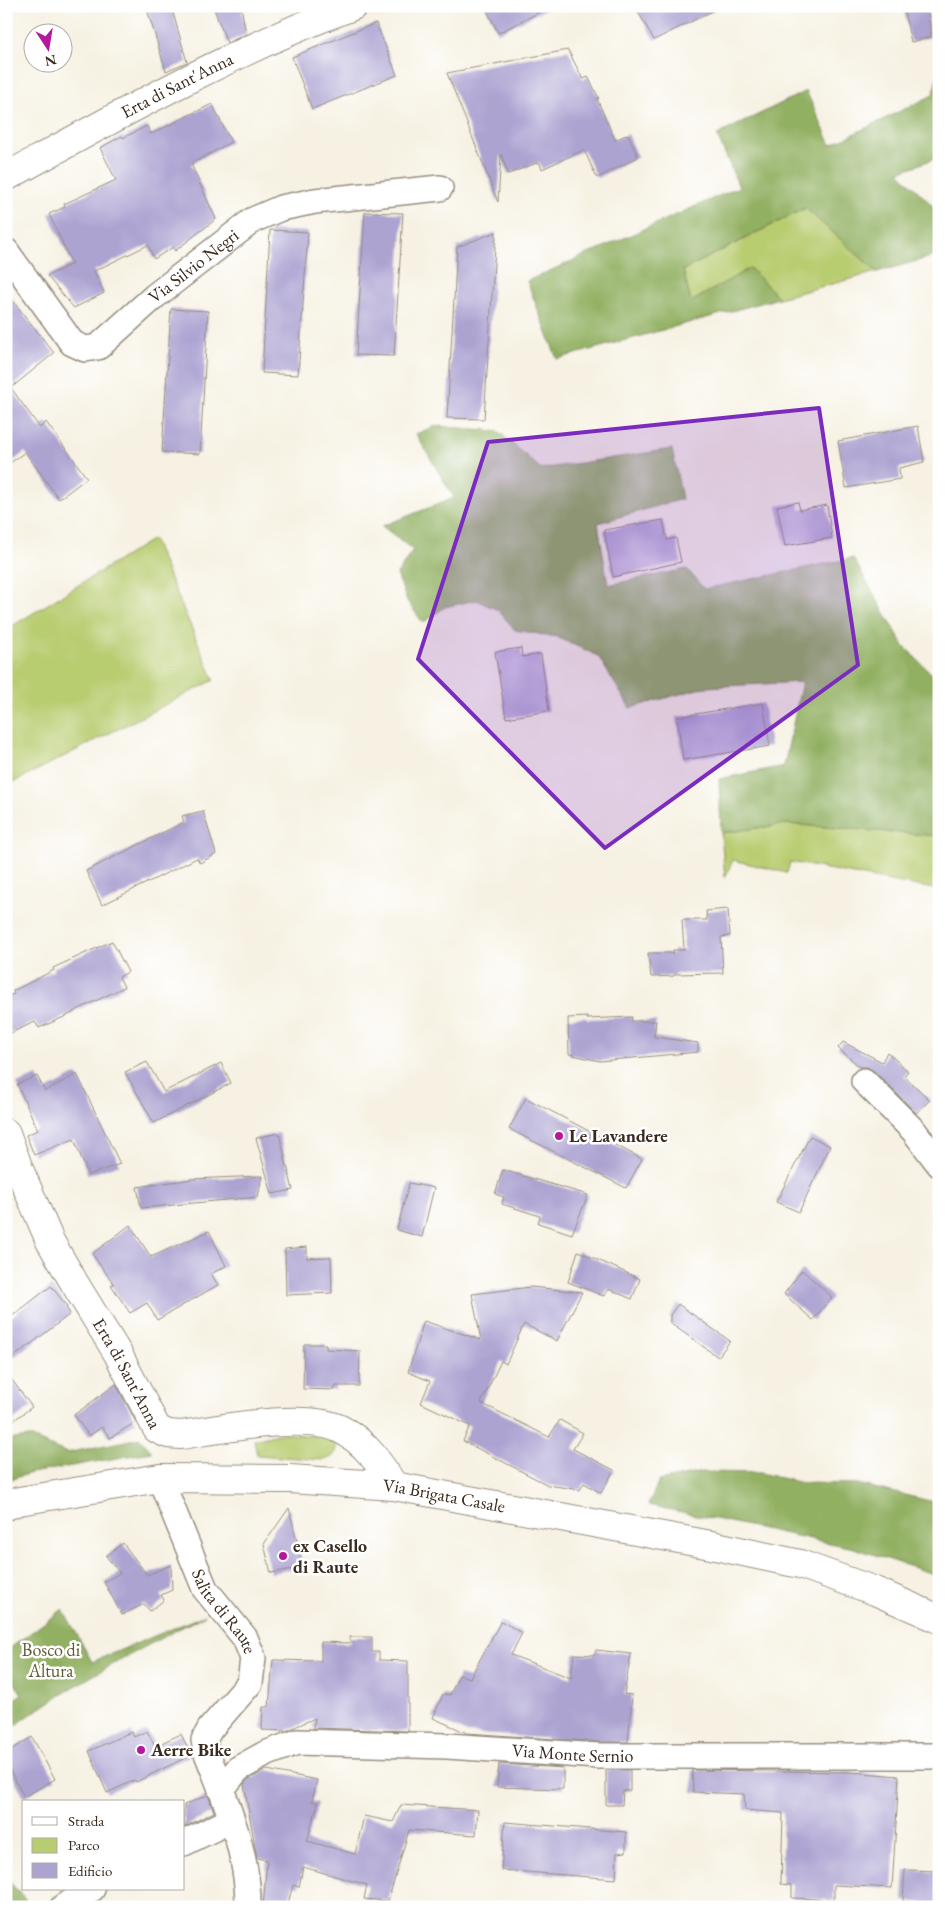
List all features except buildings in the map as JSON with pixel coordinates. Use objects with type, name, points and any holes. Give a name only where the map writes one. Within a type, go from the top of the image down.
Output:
[{"type":"main road","name":"Erta di Sant'Anna","points":[[6,177],[222,62],[304,24],[353,6]]},
{"type":"main road","name":"Erta di Sant'Anna","points":[[6,1133],[19,1169],[50,1241],[118,1354],[157,1429],[168,1434],[182,1434],[290,1421],[320,1423],[340,1428],[359,1442],[376,1457],[394,1486]]},
{"type":"main road","name":"Via Brigata Casale","points":[[6,1506],[19,1501],[160,1478],[290,1479],[394,1486],[711,1545],[791,1562],[875,1591],[939,1619]]},
{"type":"main road","name":"Via Brigata Casale","points":[[875,1591],[939,1632]]},
{"type":"street","name":"Via Silvio Negri","points":[[6,251],[72,342],[81,348],[94,349],[106,342],[155,296],[253,220],[281,208],[315,201],[440,188]]},
{"type":"street","points":[[864,1081],[914,1131],[939,1164]]},
{"type":"street","name":"Salita di Raute","points":[[160,1478],[205,1589],[245,1638],[252,1658],[250,1684],[210,1729],[204,1740],[206,1751],[231,1820],[248,1886],[248,1907]]},
{"type":"street","name":"Via Monte Sernio","points":[[220,1790],[238,1769],[264,1754],[297,1742],[447,1746],[598,1756],[939,1756]]},
{"type":"street","points":[[185,1843],[231,1820]]},
{"type":"street","points":[[63,1907],[90,1890]]},
{"type":"highlighted area","points":[[819,408],[858,665],[605,848],[418,659],[488,442]]},
{"type":"green space","points":[[939,68],[939,157],[899,172],[939,212],[939,255],[877,272],[805,208],[683,270],[691,302],[750,268],[779,298],[557,359],[527,281],[739,187],[717,135],[806,91],[831,145],[933,95]]},
{"type":"green space","points":[[806,208],[877,272],[779,298],[750,268],[691,302],[683,270]]},
{"type":"green space","points":[[435,426],[498,431],[541,469],[672,449],[682,499],[598,523],[608,585],[687,569],[704,589],[853,558],[904,646],[939,681],[939,836],[786,824],[721,833],[719,779],[784,766],[802,682],[705,687],[630,708],[598,656],[557,637],[515,630],[498,610],[476,600],[445,607],[423,623],[407,601],[397,574],[413,550],[382,526],[454,498],[416,434]]},
{"type":"green space","points":[[153,539],[214,680],[6,786],[6,630]]},
{"type":"green space","points":[[786,824],[939,836],[939,890],[790,862],[787,873],[733,860],[725,878],[721,833]]},
{"type":"green space","points":[[282,1433],[335,1438],[335,1453],[323,1460],[257,1455],[254,1440]]},
{"type":"green space","points":[[30,1437],[67,1453],[140,1438],[152,1452],[31,1473],[6,1481],[6,1440]]},
{"type":"green space","points":[[702,1472],[760,1473],[802,1483],[857,1484],[939,1503],[939,1576],[854,1548],[648,1505],[659,1481]]},
{"type":"green space","name":"Bosco di Altura","points":[[63,1609],[92,1662],[205,1615],[78,1684],[6,1732],[6,1704],[22,1694],[6,1670],[6,1651]]},
{"type":"green space","points":[[6,1878],[32,1907],[6,1907]]},
{"type":"place","name":"Le Lavandere","points":[[559,1136]]},
{"type":"place","name":"ex Casello di Raute","points":[[283,1556]]},
{"type":"place","name":"Aerre Bike","points":[[141,1750]]}]
